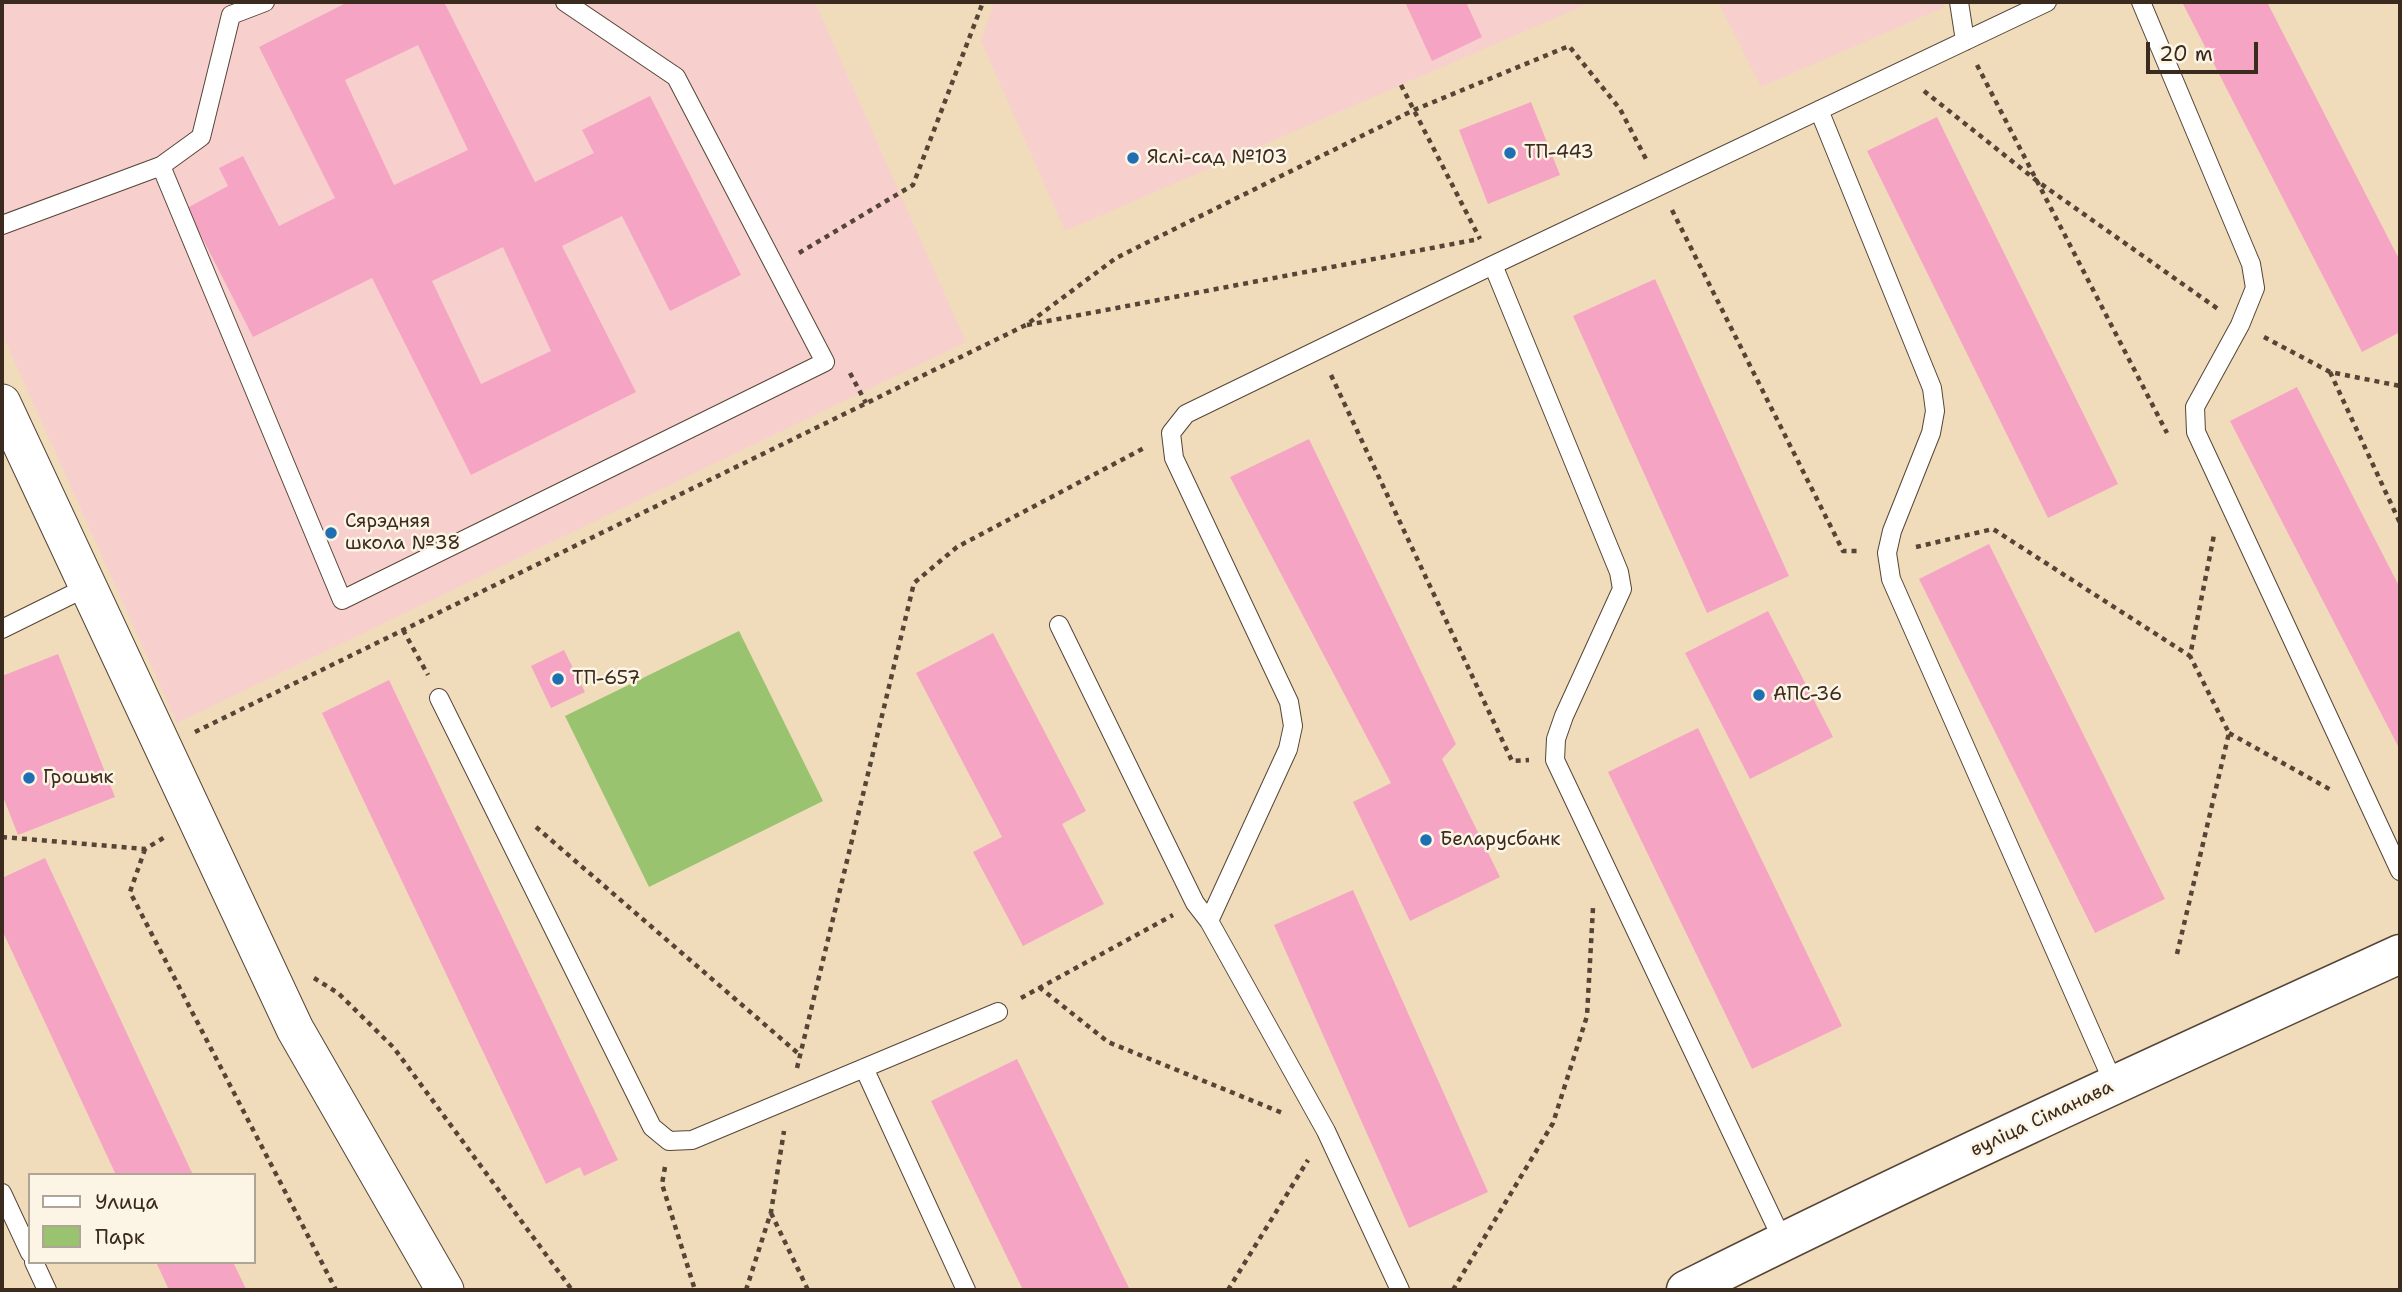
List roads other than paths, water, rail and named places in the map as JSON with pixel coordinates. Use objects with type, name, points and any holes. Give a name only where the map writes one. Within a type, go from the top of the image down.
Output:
[{"type":"main road","name":"вуліца Сіманава","points":[[1686,1290],[2114,1084],[2400,954]]},
{"type":"street","points":[[2,403],[295,1029],[445,1290]]},
{"type":"lane","points":[[2,225],[161,166],[201,137],[231,15],[265,2]]},
{"type":"lane","points":[[161,166],[342,600],[825,362],[676,77],[565,2]]},
{"type":"lane","points":[[1959,2],[1965,41]]},
{"type":"lane","points":[[1209,921],[1288,749],[1293,726],[1289,702],[1174,458],[1171,433],[1186,414],[2048,2]]},
{"type":"lane","points":[[2141,2],[2251,264],[2255,288],[2240,325],[2195,407],[2196,432],[2400,871]]},
{"type":"lane","points":[[1819,110],[1932,388],[1935,411],[1931,433],[1892,531],[1886,553],[1891,579],[2114,1084]]},
{"type":"lane","points":[[1493,265],[1619,572],[1622,589],[1564,716],[1556,738],[1555,760],[1783,1241]]},
{"type":"lane","points":[[2,629],[87,587]]},
{"type":"lane","points":[[1059,625],[1195,903],[1209,921],[1326,1131],[1400,1290]]},
{"type":"lane","points":[[439,698],[652,1127],[669,1142],[692,1140],[998,1012]]},
{"type":"lane","points":[[864,1068],[965,1290]]},
{"type":"lane","points":[[2,1193],[28,1249]]},
{"type":"lane","points":[[35,1264],[47,1290]]},
{"type":"place","name":"ТП-443","points":[[1510,153]]},
{"type":"place","name":"Яслі-сад №103","points":[[1133,158]]},
{"type":"place","name":"Сярэдняя школа №38","points":[[331,533]]},
{"type":"place","name":"ТП-657","points":[[558,679]]},
{"type":"place","name":"АПС-36","points":[[1759,695]]},
{"type":"place","name":"Грошык","points":[[29,778]]},
{"type":"place","name":"Беларусбанк","points":[[1426,840]]}]
